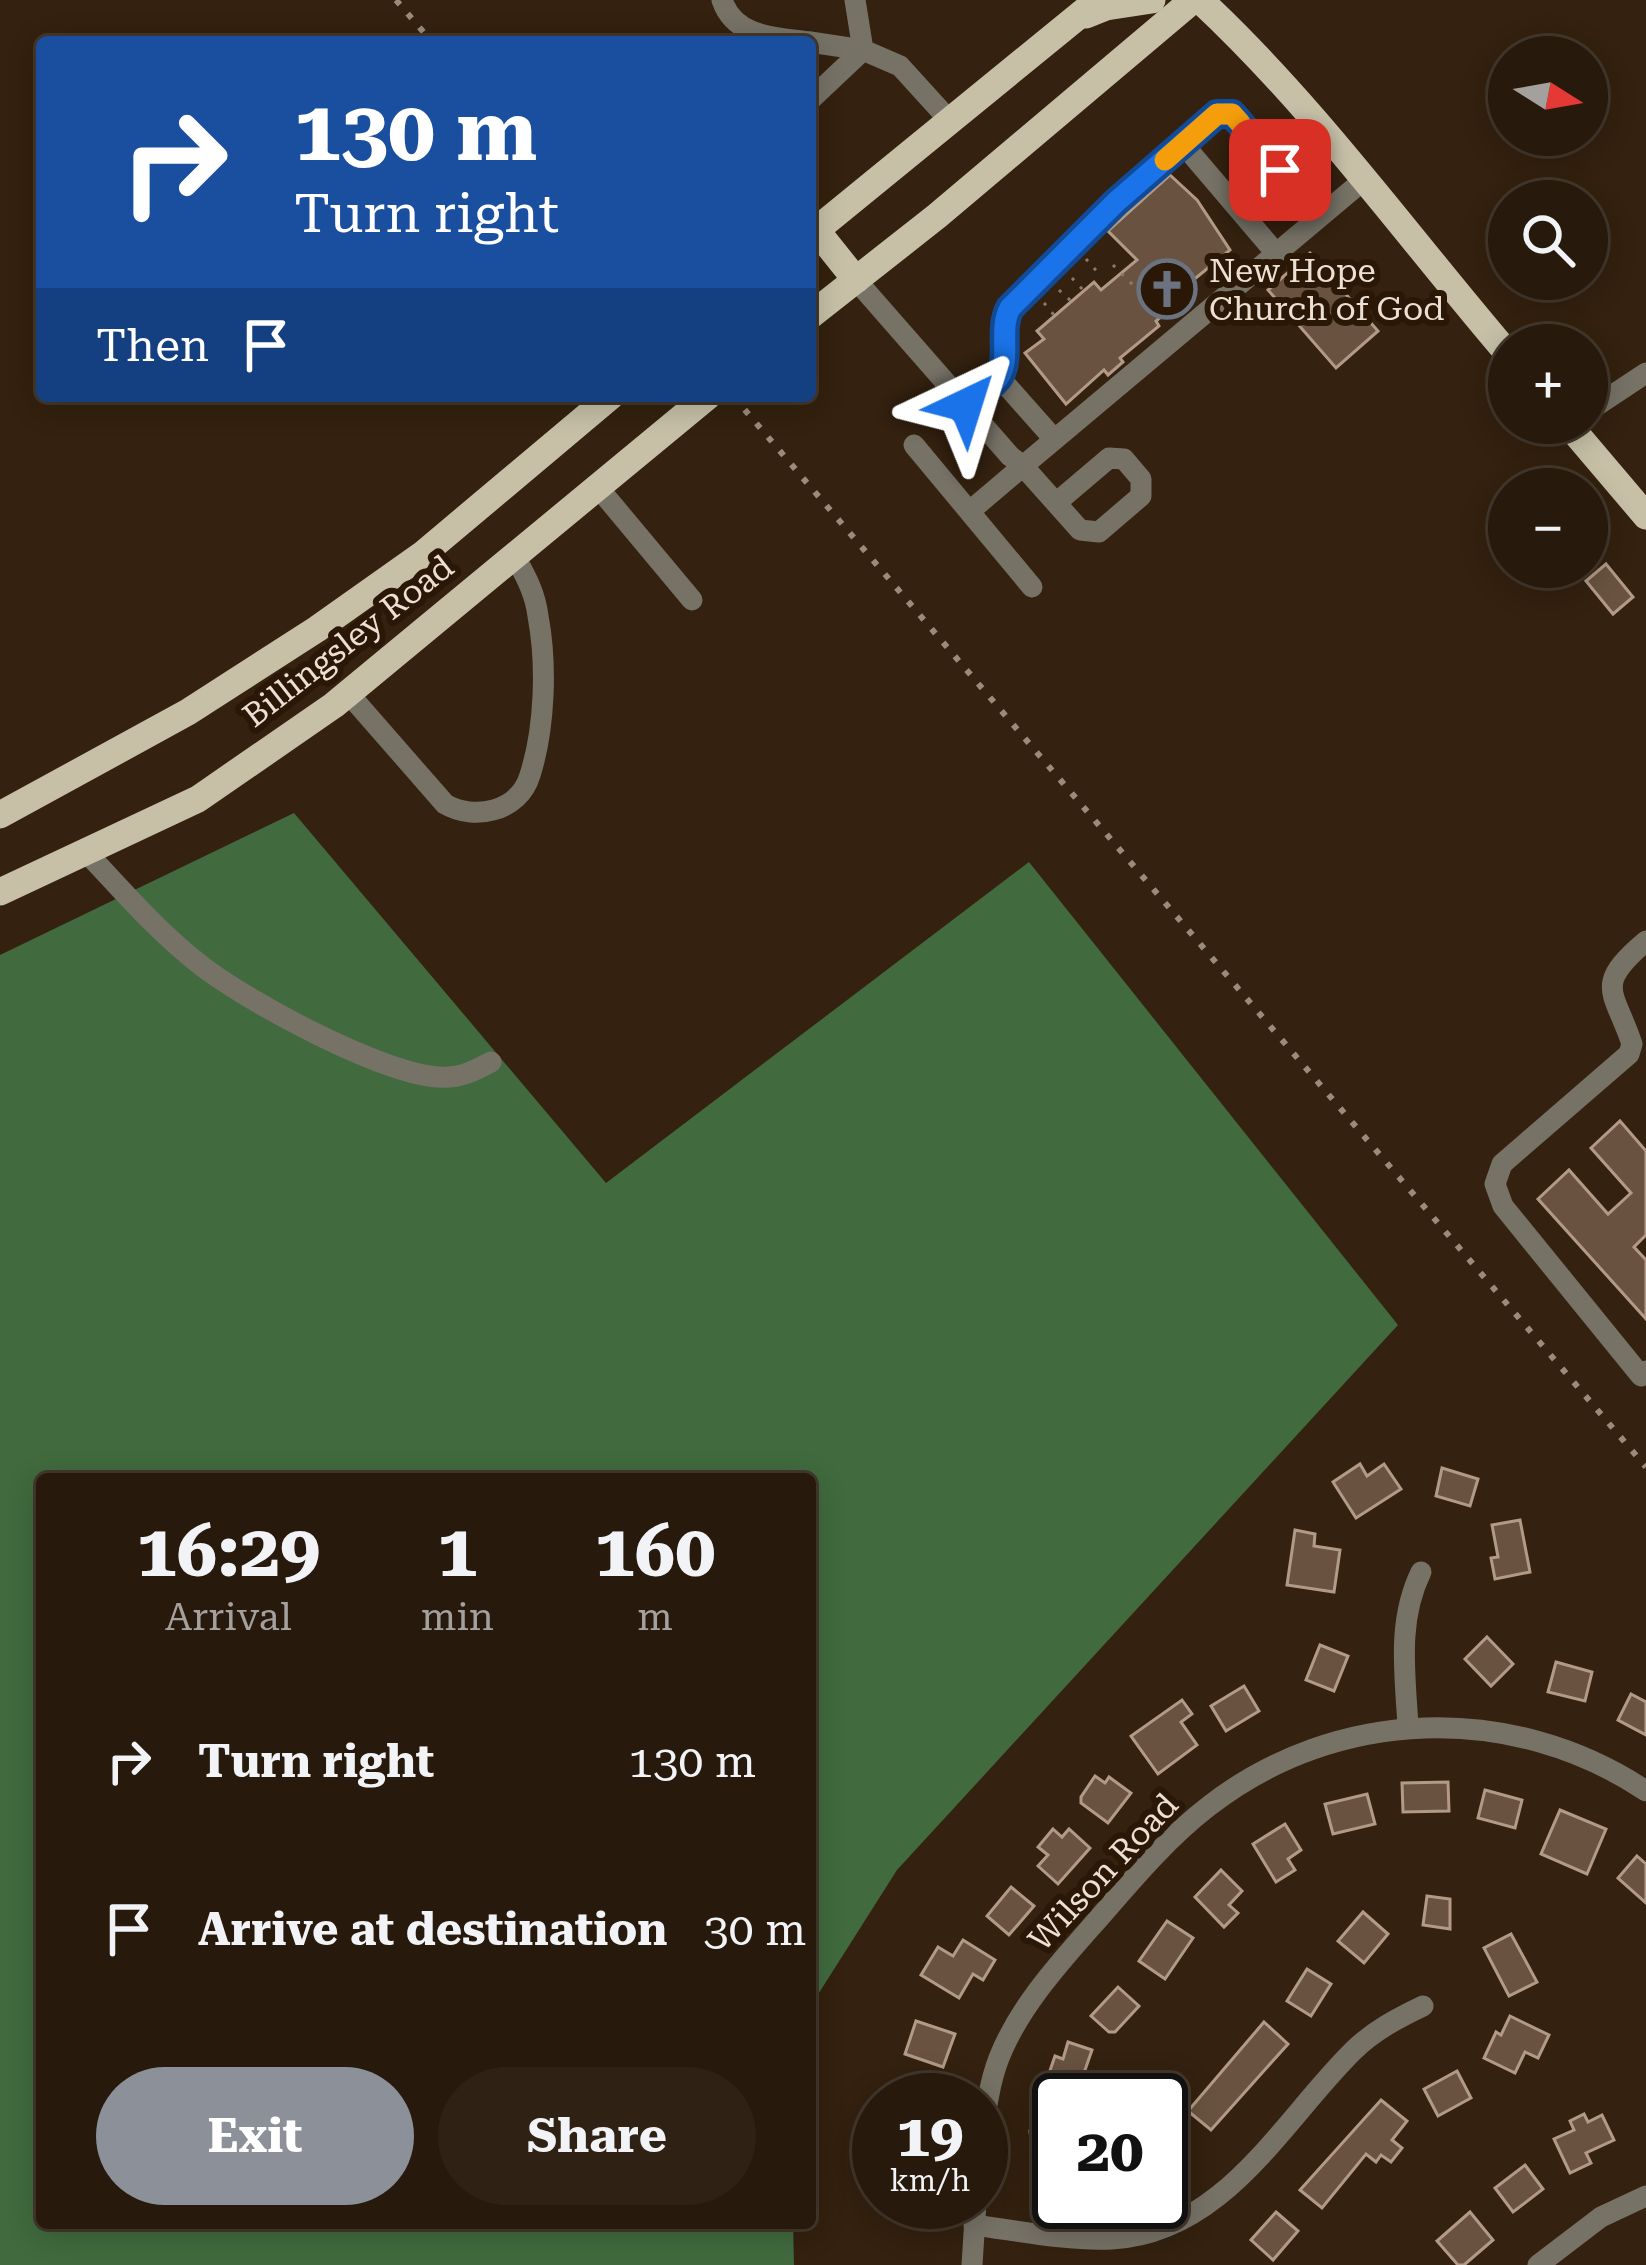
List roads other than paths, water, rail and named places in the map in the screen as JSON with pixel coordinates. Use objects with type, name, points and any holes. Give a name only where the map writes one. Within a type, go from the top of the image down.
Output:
[{"type":"main road","points":[[816,230],[1098,0]]},
{"type":"main road","points":[[1072,21],[1106,7],[1152,0]]},
{"type":"main road","points":[[816,311],[1197,0],[1237,35],[1365,179],[1488,329]]},
{"type":"main road","points":[[816,235],[856,280]]},
{"type":"main road","name":"Billingsley Road","points":[[0,815],[188,712],[317,629],[423,554],[604,402]]},
{"type":"main road","name":"Billingsley Road","points":[[0,892],[197,799],[348,693],[700,402]]},
{"type":"main road","points":[[1591,444],[1646,516]]},
{"type":"street","points":[[722,0],[740,36]]},
{"type":"street","points":[[855,0],[862,50]]},
{"type":"street","points":[[816,43],[862,50],[900,66],[950,122]]},
{"type":"street","points":[[816,94],[862,50]]},
{"type":"street","points":[[966,405],[999,377],[1004,362],[1003,326],[1010,308],[1116,202],[1217,114],[1232,114],[1304,199]]},
{"type":"street","points":[[1184,144],[1275,252]]},
{"type":"street","points":[[970,511],[1365,179]]},
{"type":"street","points":[[856,280],[1056,503]]},
{"type":"street","points":[[1608,398],[1646,373]]},
{"type":"street","points":[[999,377],[1054,439]]},
{"type":"street","points":[[914,445],[1033,587]]},
{"type":"street","points":[[596,485],[692,600]]},
{"type":"street","points":[[348,693],[445,804],[461,813],[481,815],[515,797],[531,774],[542,653],[531,585],[514,555]]},
{"type":"street","points":[[86,852],[154,925],[201,966],[308,1029],[413,1074],[466,1075],[491,1062]]},
{"type":"street","points":[[1644,1376],[1503,1206],[1495,1184],[1502,1164],[1629,1054],[1632,1044],[1616,1013],[1613,979],[1646,941]]},
{"type":"street","points":[[1408,1726],[1403,1635],[1420,1572]]},
{"type":"street","name":"Wilson Road","points":[[995,2073],[1021,2016],[1061,1962],[1180,1830],[1214,1802],[1280,1762],[1358,1735],[1408,1726],[1468,1727],[1518,1735],[1602,1765],[1646,1791]]},
{"type":"street","points":[[1008,2220],[1112,2239],[1141,2234],[1197,2212],[1233,2185],[1354,2048],[1386,2024],[1423,2006]]},
{"type":"street","points":[[1538,2265],[1601,2216],[1646,2196]]},
{"type":"street","points":[[972,2265],[974,2229]]},
{"type":"railway","points":[[396,0],[427,36]]},
{"type":"railway","points":[[738,402],[1646,1467]]},
{"type":"place","name":"New Hope Church of God","points":[[1167,289]]}]
